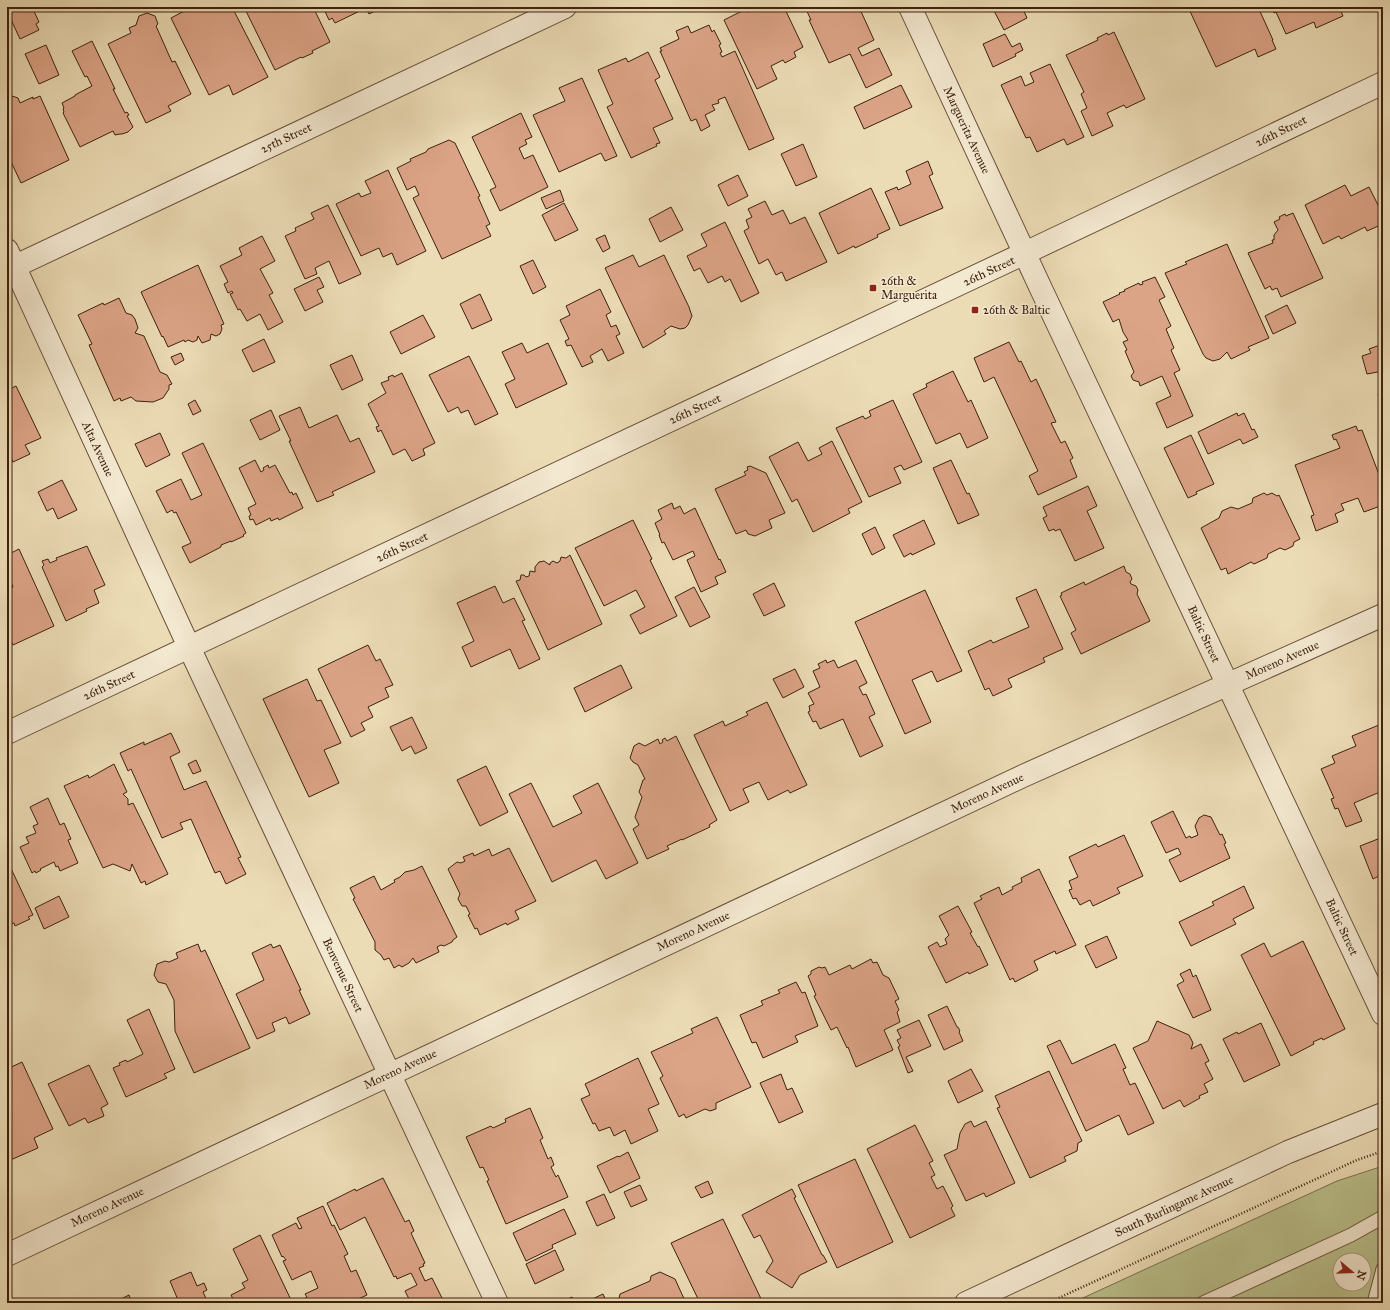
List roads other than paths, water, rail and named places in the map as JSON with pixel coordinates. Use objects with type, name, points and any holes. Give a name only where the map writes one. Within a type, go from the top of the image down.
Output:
[{"type":"street","name":"25th Street","points":[[10,262],[565,7]]},
{"type":"street","name":"Marguerita Avenue","points":[[910,7],[1025,254]]},
{"type":"street","name":"26th Street","points":[[7,733],[1025,254],[1383,83]]},
{"type":"street","name":"Baltic Street","points":[[1025,254],[1383,1014]]},
{"type":"street","name":"Alta Avenue","points":[[10,262],[189,647]]},
{"type":"street","name":"Moreno Avenue","points":[[7,1255],[1016,779],[1383,615]]},
{"type":"street","name":"Benvenue Street","points":[[189,647],[498,1303]]},
{"type":"street","name":"South Burlingame Avenue","points":[[966,1303],[1288,1152],[1383,1114]]},
{"type":"lane","points":[[1203,1303],[1351,1235],[1383,1217]]},
{"type":"lane","points":[[1374,1303],[1383,1269]]},
{"type":"place","name":"26th & Marguerita","points":[[873,288]]},
{"type":"place","name":"26th & Baltic","points":[[975,310]]}]
